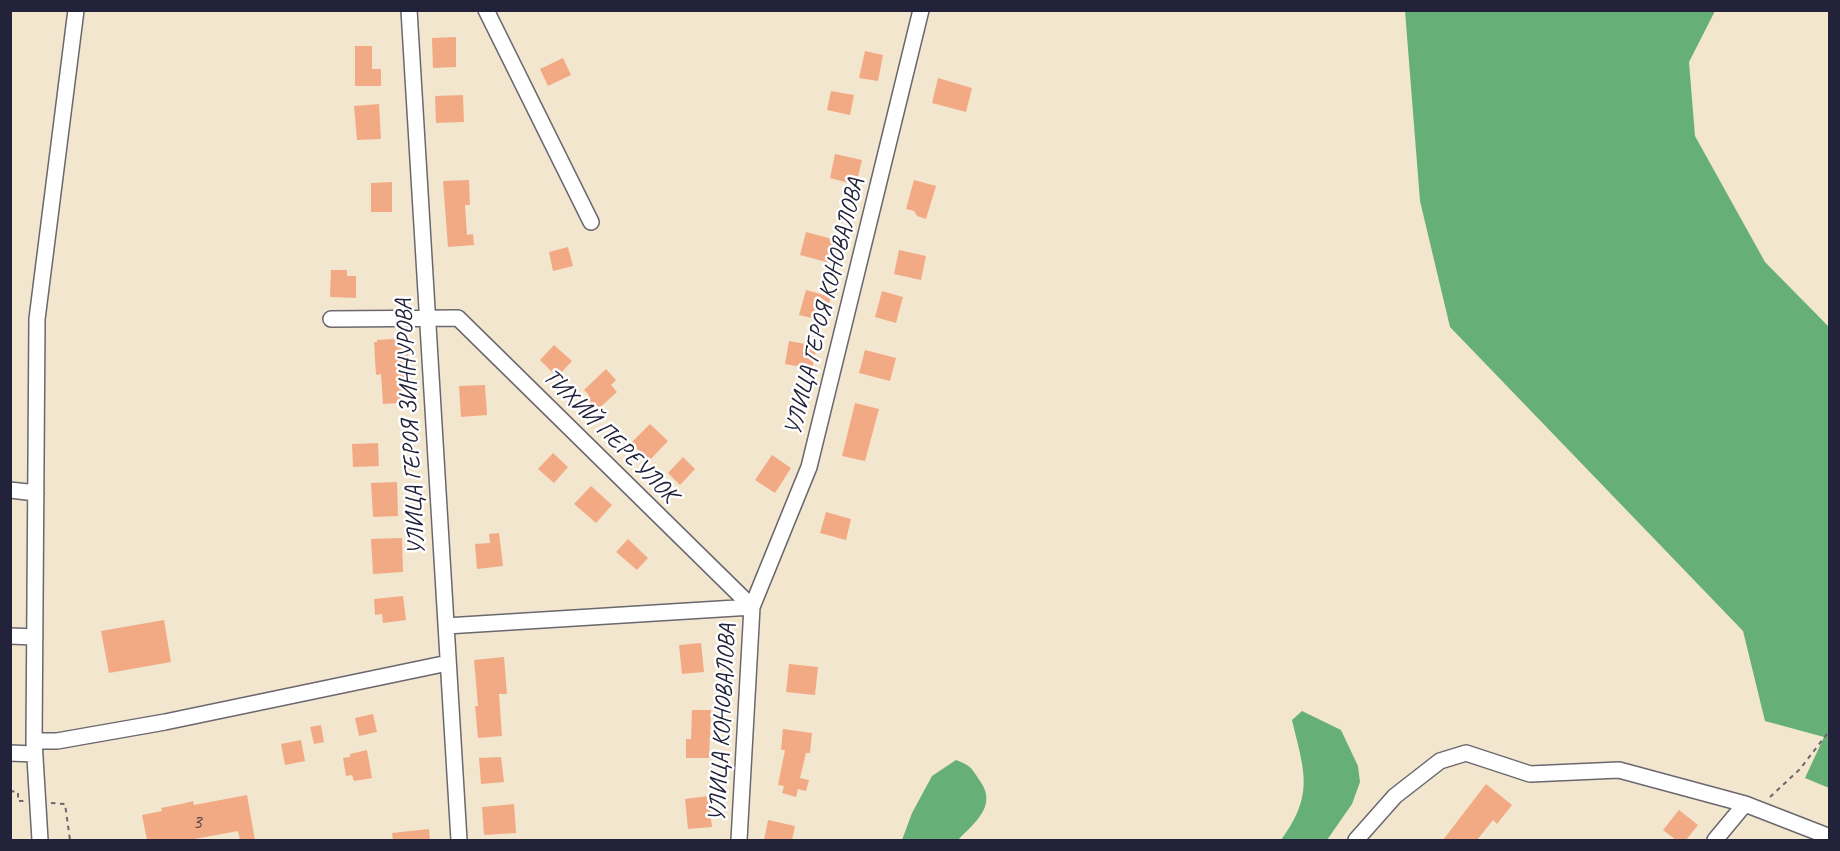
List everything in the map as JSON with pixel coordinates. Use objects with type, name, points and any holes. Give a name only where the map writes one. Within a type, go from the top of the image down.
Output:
[{"type":"street","points":[[40,840],[34,748],[37,319],[76,10]]},
{"type":"street","name":"УЛИЦА ГЕРОЯ ЗИННУРОВА","points":[[409,10],[459,840]]},
{"type":"street","points":[[486,10],[591,222]]},
{"type":"street","name":"УЛИЦА ГЕРОЯ КОНОВАЛОВА","points":[[752,607],[809,467],[921,10]]},
{"type":"street","name":"ТИХИЙ ПЕРЕУЛОК","points":[[331,319],[459,318],[752,607]]},
{"type":"street","points":[[10,490],[36,493]]},
{"type":"street","points":[[446,626],[752,607]]},
{"type":"street","name":"УЛИЦА КОНОВАЛОВА","points":[[739,840],[752,607]]},
{"type":"street","points":[[10,636],[34,637]]},
{"type":"street","points":[[10,753],[57,741],[165,722],[448,663]]},
{"type":"street","points":[[1356,840],[1395,796],[1440,761],[1466,753],[1530,774],[1619,770],[1752,807],[1830,837]]},
{"type":"street","points":[[1715,840],[1752,807]]},
{"type":"path","points":[[1752,807],[1800,769],[1830,730]]},
{"type":"green space","points":[[1405,11],[1715,11],[1689,62],[1695,136],[1765,262],[1829,327],[1829,788],[1805,778],[1824,737],[1765,721],[1743,631],[1450,327],[1420,201]]},
{"type":"green space","points":[[1302,711],[1341,730],[1358,766],[1360,782],[1352,804],[1327,840],[1281,840],[1292,824],[1303,795],[1303,768],[1292,720]]},
{"type":"green space","points":[[956,760],[970,768],[985,790],[985,806],[982,813],[958,840],[902,840],[912,813],[932,776]]},
{"type":"building","points":[[456,37],[456,67],[433,68],[432,38]]},
{"type":"building","points":[[355,46],[372,46],[372,69],[381,69],[381,86],[355,86]]},
{"type":"building","points":[[865,51],[883,55],[878,81],[859,78]]},
{"type":"building","points":[[563,58],[571,75],[548,86],[540,69]]},
{"type":"building","points":[[938,78],[972,88],[966,112],[932,103]]},
{"type":"building","points":[[831,91],[854,95],[850,115],[827,110]]},
{"type":"building","points":[[463,95],[464,122],[436,123],[435,96]]},
{"type":"building","points":[[379,104],[381,139],[357,140],[354,106]]},
{"type":"building","points":[[835,154],[862,160],[856,185],[830,178]]},
{"type":"building","points":[[469,180],[470,205],[465,205],[467,235],[473,234],[474,245],[448,247],[443,181]]},
{"type":"building","points":[[914,180],[936,186],[926,219],[906,209]]},
{"type":"building","points":[[392,182],[392,212],[371,212],[371,183]]},
{"type":"building","points":[[806,232],[840,241],[834,264],[800,255]]},
{"type":"building","points":[[568,247],[573,266],[553,271],[549,252]]},
{"type":"building","points":[[899,250],[926,256],[921,280],[894,274]]},
{"type":"building","points":[[331,270],[347,270],[347,276],[356,276],[356,298],[330,297]]},
{"type":"building","points":[[806,290],[831,297],[824,321],[799,315]]},
{"type":"building","points":[[882,291],[903,297],[896,323],[875,317]]},
{"type":"building","points":[[407,338],[410,380],[414,380],[415,402],[383,404],[381,374],[376,375],[374,342]]},
{"type":"building","points":[[789,341],[817,346],[812,369],[785,364]]},
{"type":"building","points":[[554,345],[572,361],[557,377],[540,360]]},
{"type":"building","points":[[865,350],[896,358],[890,381],[859,373]]},
{"type":"building","points":[[606,369],[616,380],[611,385],[617,392],[597,410],[595,408],[586,411],[586,398],[589,395],[584,390]]},
{"type":"building","points":[[485,385],[487,415],[461,417],[459,386]]},
{"type":"building","points":[[855,403],[879,409],[865,461],[842,456]]},
{"type":"building","points":[[650,424],[668,441],[649,461],[631,443]]},
{"type":"building","points":[[378,443],[379,466],[353,467],[352,444]]},
{"type":"building","points":[[553,453],[568,467],[554,483],[538,469]]},
{"type":"building","points":[[772,455],[791,468],[775,493],[755,480]]},
{"type":"building","points":[[683,457],[695,469],[680,485],[668,473]]},
{"type":"building","points":[[397,482],[398,516],[373,517],[371,483]]},
{"type":"building","points":[[591,486],[612,505],[596,523],[574,504]]},
{"type":"building","points":[[826,512],[851,519],[846,540],[820,533]]},
{"type":"building","points":[[499,533],[503,566],[477,569],[475,544],[490,543],[489,534]]},
{"type":"building","points":[[402,538],[403,572],[373,574],[371,539]]},
{"type":"building","points":[[628,539],[648,558],[637,570],[616,552]]},
{"type":"building","points":[[403,596],[406,620],[383,623],[382,614],[375,615],[374,599]]},
{"type":"building","points":[[164,620],[171,662],[109,673],[101,631]]},
{"type":"building","points":[[701,643],[704,672],[682,674],[679,645]]},
{"type":"building","points":[[504,657],[507,694],[499,694],[502,736],[478,738],[474,660]]},
{"type":"building","points":[[789,664],[818,667],[815,695],[786,692]]},
{"type":"building","points":[[692,710],[711,710],[709,758],[686,758],[686,739],[691,739]]},
{"type":"building","points":[[373,714],[377,732],[359,736],[355,718]]},
{"type":"building","points":[[321,725],[324,742],[314,744],[310,727]]},
{"type":"building","points":[[783,729],[812,733],[810,753],[806,753],[800,778],[809,780],[806,791],[798,789],[796,797],[782,793],[784,786],[778,785],[785,750],[781,750]]},
{"type":"building","points":[[301,740],[305,761],[285,765],[281,744]]},
{"type":"building","points":[[367,750],[372,778],[354,781],[352,775],[346,776],[343,758]]},
{"type":"building","points":[[501,757],[504,782],[481,784],[479,758]]},
{"type":"building","points":[[1486,784],[1512,805],[1497,824],[1493,820],[1477,840],[1443,840]]},
{"type":"building","points":[[247,795],[255,840],[240,840],[238,831],[189,840],[147,840],[142,815],[193,801],[194,805]]},
{"type":"building","points":[[708,796],[712,827],[688,829],[685,799]]},
{"type":"building","points":[[514,804],[516,833],[484,835],[482,807]]},
{"type":"building","points":[[1679,810],[1698,825],[1686,840],[1676,840],[1663,830]]},
{"type":"building","points":[[768,820],[795,826],[792,840],[764,840]]},
{"type":"building","points":[[429,829],[430,840],[393,840],[392,833]]}]
